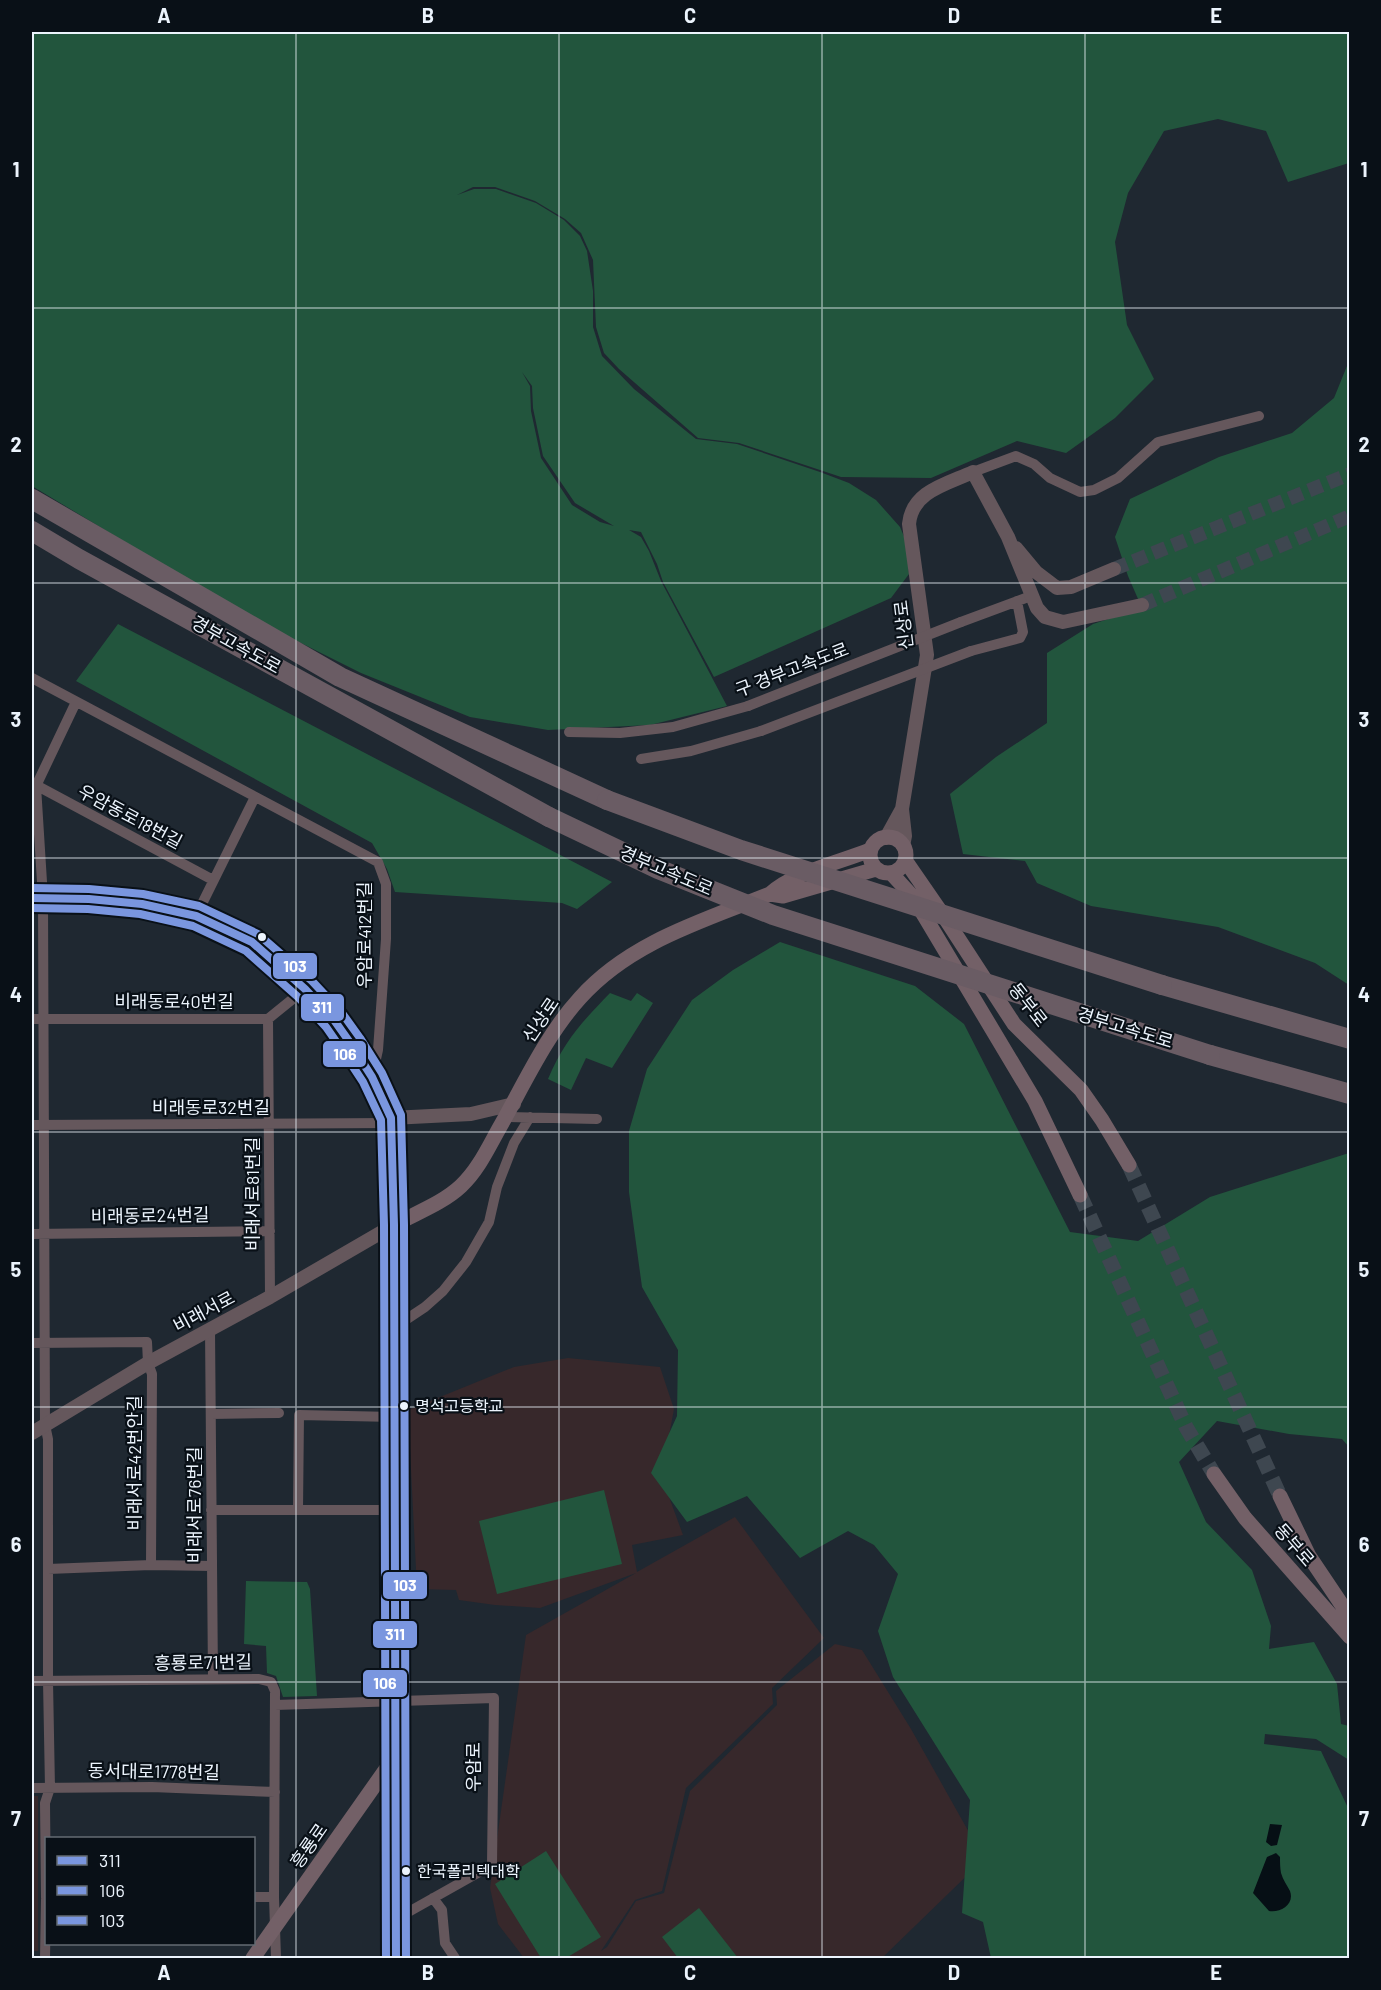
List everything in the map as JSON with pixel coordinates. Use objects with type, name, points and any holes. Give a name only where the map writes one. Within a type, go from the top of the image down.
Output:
[{"type":"highway","name":"경부고속도로","points":[[32,499],[340,677],[607,800],[741,850],[1162,985],[1350,1039]]},
{"type":"highway","name":"경부고속도로","points":[[32,531],[89,565],[549,818],[658,870],[773,915],[1210,1055],[1350,1094]]},
{"type":"main road","points":[[886,838],[896,839],[904,853],[900,869],[783,896],[770,894],[787,882],[870,850],[876,842],[886,838]]},
{"type":"main road","points":[[870,850],[870,861],[912,897],[1035,1101],[1080,1195]]},
{"type":"main road","name":"동부로","points":[[904,853],[1014,1024],[1081,1090],[1129,1165]]},
{"type":"main road","name":"신상로","points":[[394,1225],[443,1199],[461,1186],[482,1160],[560,1023],[581,997],[611,969],[649,944],[770,894]]},
{"type":"main road","points":[[37,898],[90,899],[142,904],[196,916],[252,942],[305,989],[334,1020],[372,1077],[391,1121],[395,1327],[396,1959]]},
{"type":"main road","name":"동부로","points":[[1214,1474],[1245,1518],[1350,1637]]},
{"type":"main road","name":"동부로","points":[[1280,1496],[1309,1556],[1350,1617]]},
{"type":"main road","name":"흥룡로","points":[[253,1959],[396,1755]]},
{"type":"street","name":"신상로","points":[[902,809],[927,655],[909,524],[910,512],[920,499],[933,489],[1016,456],[1034,464],[1050,478],[1080,492],[1094,490],[1118,478],[1158,442],[1259,416]]},
{"type":"street","points":[[973,472],[1008,537],[1031,596],[1045,617],[1063,622],[1142,605]]},
{"type":"street","points":[[1008,537],[1036,572],[1057,588],[1071,587],[1114,569]]},
{"type":"street","name":"구 경부고속도로","points":[[569,732],[620,733],[673,727],[747,706],[1031,596]]},
{"type":"street","points":[[641,759],[691,751],[761,731],[971,651],[1020,638],[1023,632],[1017,601]]},
{"type":"street","name":"우암로412번길","points":[[32,678],[378,862],[386,884],[386,939],[378,1050],[372,1077]]},
{"type":"street","points":[[45,1837],[45,1803],[50,1788],[48,1439],[45,1425],[44,1019],[37,898],[34,785],[76,702]]},
{"type":"street","name":"우암동로18번길","points":[[34,785],[213,880]]},
{"type":"street","points":[[196,916],[255,797]]},
{"type":"street","points":[[886,838],[902,809]]},
{"type":"street","points":[[902,809],[904,853]]},
{"type":"street","points":[[268,1019],[305,989]]},
{"type":"street","name":"비래동로40번길","points":[[32,1019],[268,1019]]},
{"type":"street","name":"비래서로81번길","points":[[268,1019],[270,1297]]},
{"type":"street","points":[[391,1121],[471,1114],[514,1104]]},
{"type":"street","points":[[505,1117],[597,1119]]},
{"type":"street","points":[[395,1327],[425,1307],[443,1291],[466,1262],[489,1222],[497,1187],[513,1143],[530,1117]]},
{"type":"street","name":"비래동로32번길","points":[[32,1125],[391,1121]]},
{"type":"street","name":"비래서로","points":[[32,1433],[148,1363],[270,1297],[394,1225]]},
{"type":"street","name":"비래동로24번길","points":[[32,1234],[270,1232]]},
{"type":"street","name":"비래서로76번길","points":[[210,1330],[213,1679]]},
{"type":"street","name":"비래서로42번안길","points":[[45,1343],[147,1342],[148,1363],[152,1374],[151,1565]]},
{"type":"street","points":[[32,1343],[45,1343]]},
{"type":"street","points":[[211,1414],[279,1413]]},
{"type":"street","points":[[298,1510],[299,1415],[395,1417]]},
{"type":"street","points":[[211,1510],[395,1510]]},
{"type":"street","points":[[48,1569],[151,1565],[212,1566]]},
{"type":"street","name":"흥룡로71번길","points":[[32,1681],[259,1678],[271,1682],[275,1691],[276,1959]]},
{"type":"street","name":"우암로","points":[[275,1705],[494,1698],[492,1865],[396,1919]]},
{"type":"street","name":"동서대로1778번길","points":[[32,1788],[152,1786],[275,1792]]},
{"type":"street","points":[[255,1897],[274,1896]]},
{"type":"street","points":[[433,1898],[442,1910],[445,1943],[455,1959]]},
{"type":"shaded area","points":[[568,1358],[660,1367],[674,1409],[666,1452],[657,1464],[683,1535],[632,1545],[637,1572],[735,1517],[824,1638],[772,1688],[773,1704],[686,1788],[662,1891],[635,1900],[601,1951],[607,1947],[636,1901],[664,1893],[690,1791],[777,1705],[776,1691],[835,1644],[862,1650],[911,1729],[984,1859],[882,1958],[524,1958],[498,1924],[490,1888],[526,1635],[636,1573],[540,1608],[459,1600],[456,1590],[417,1589],[408,1410],[514,1367]]},
{"type":"shaded area","points":[[32,1796],[38,1796],[38,1951],[32,1951]]},
{"type":"shaded area","points":[[1270,1824],[1282,1825],[1277,1845],[1271,1846],[1266,1842]]},
{"type":"shaded area","points":[[1276,1853],[1280,1857],[1281,1873],[1291,1896],[1286,1907],[1278,1911],[1269,1911],[1253,1893],[1267,1857]]},
{"type":"green space","points":[[32,32],[1349,32],[1349,163],[1288,182],[1266,131],[1218,119],[1164,131],[1128,193],[1115,242],[1127,325],[1154,379],[1115,418],[1066,453],[1017,441],[931,478],[841,477],[739,443],[698,438],[619,369],[604,353],[596,327],[593,260],[581,233],[565,219],[535,201],[495,187],[473,187],[457,195],[474,189],[496,189],[536,203],[564,220],[580,236],[587,251],[593,291],[593,327],[602,356],[634,389],[696,439],[737,444],[849,483],[876,500],[900,527],[906,541],[909,574],[891,598],[714,677],[663,582],[641,532],[629,530],[641,537],[649,551],[661,581],[727,706],[650,725],[548,730],[470,717],[361,673],[253,619],[32,486]],"holes":[[[522,372],[532,386],[533,408],[543,456],[575,503],[614,526],[600,522],[572,505],[541,458],[531,411],[530,386]]]},
{"type":"green space","points":[[1349,361],[1349,985],[1315,963],[1218,927],[1091,906],[1037,883],[1025,861],[963,854],[950,794],[996,757],[1047,723],[1047,653],[1093,624],[1142,608],[1115,537],[1130,499],[1219,457],[1292,433],[1334,398]]},
{"type":"green space","points":[[118,624],[612,882],[577,909],[562,903],[395,892],[387,869],[372,843],[76,681]]},
{"type":"green space","points":[[780,942],[915,986],[964,1024],[1070,1232],[1138,1241],[1210,1197],[1349,1153],[1349,1447],[1342,1439],[1289,1434],[1217,1421],[1179,1462],[1206,1522],[1252,1570],[1271,1626],[1269,1649],[1314,1642],[1337,1684],[1341,1724],[1349,1726],[1349,1760],[1316,1739],[1265,1734],[1264,1744],[1321,1751],[1349,1810],[1349,1958],[991,1958],[983,1922],[962,1913],[970,1800],[893,1677],[878,1631],[898,1574],[874,1545],[848,1531],[800,1558],[747,1496],[687,1522],[651,1473],[677,1416],[678,1350],[642,1287],[629,1192],[629,1131],[647,1069],[692,1000],[733,970]]},
{"type":"green space","points":[[610,993],[631,1001],[637,993],[653,1003],[612,1068],[586,1058],[571,1090],[548,1079],[560,1054],[574,1033]]},
{"type":"green space","points":[[604,1490],[622,1564],[497,1594],[479,1521]]},
{"type":"green space","points":[[246,1581],[307,1582],[310,1589],[317,1696],[283,1697],[276,1676],[267,1673],[266,1646],[244,1644]]},
{"type":"green space","points":[[546,1851],[601,1937],[566,1958],[541,1958],[495,1884]]},
{"type":"green space","points":[[699,1908],[738,1958],[678,1958],[662,1937]]},
{"type":"tunnel","points":[[1114,569],[1350,474]]},
{"type":"tunnel","points":[[1142,605],[1350,516]]},
{"type":"tunnel","points":[[1129,1165],[1280,1496]]},
{"type":"tunnel","points":[[1080,1195],[1186,1427],[1214,1474]]},
{"type":"transit line","name":"103","points":[[32,888],[89,889],[143,894],[199,906],[258,934],[312,981],[342,1013],[382,1073],[401,1115],[404,1225],[406,1958]]},
{"type":"transit line","name":"311","points":[[32,898],[89,899],[142,904],[196,916],[252,942],[305,989],[334,1020],[372,1077],[391,1118],[394,1225],[396,1958]]},
{"type":"transit line","name":"106","points":[[32,908],[88,909],[140,914],[193,926],[246,951],[298,997],[326,1027],[363,1082],[381,1120],[384,1225],[386,1958]]},
{"type":"place","name":"명석고등학교","points":[[404,1406]]},
{"type":"place","name":"한국폴리텍대학","points":[[406,1871]]}]
